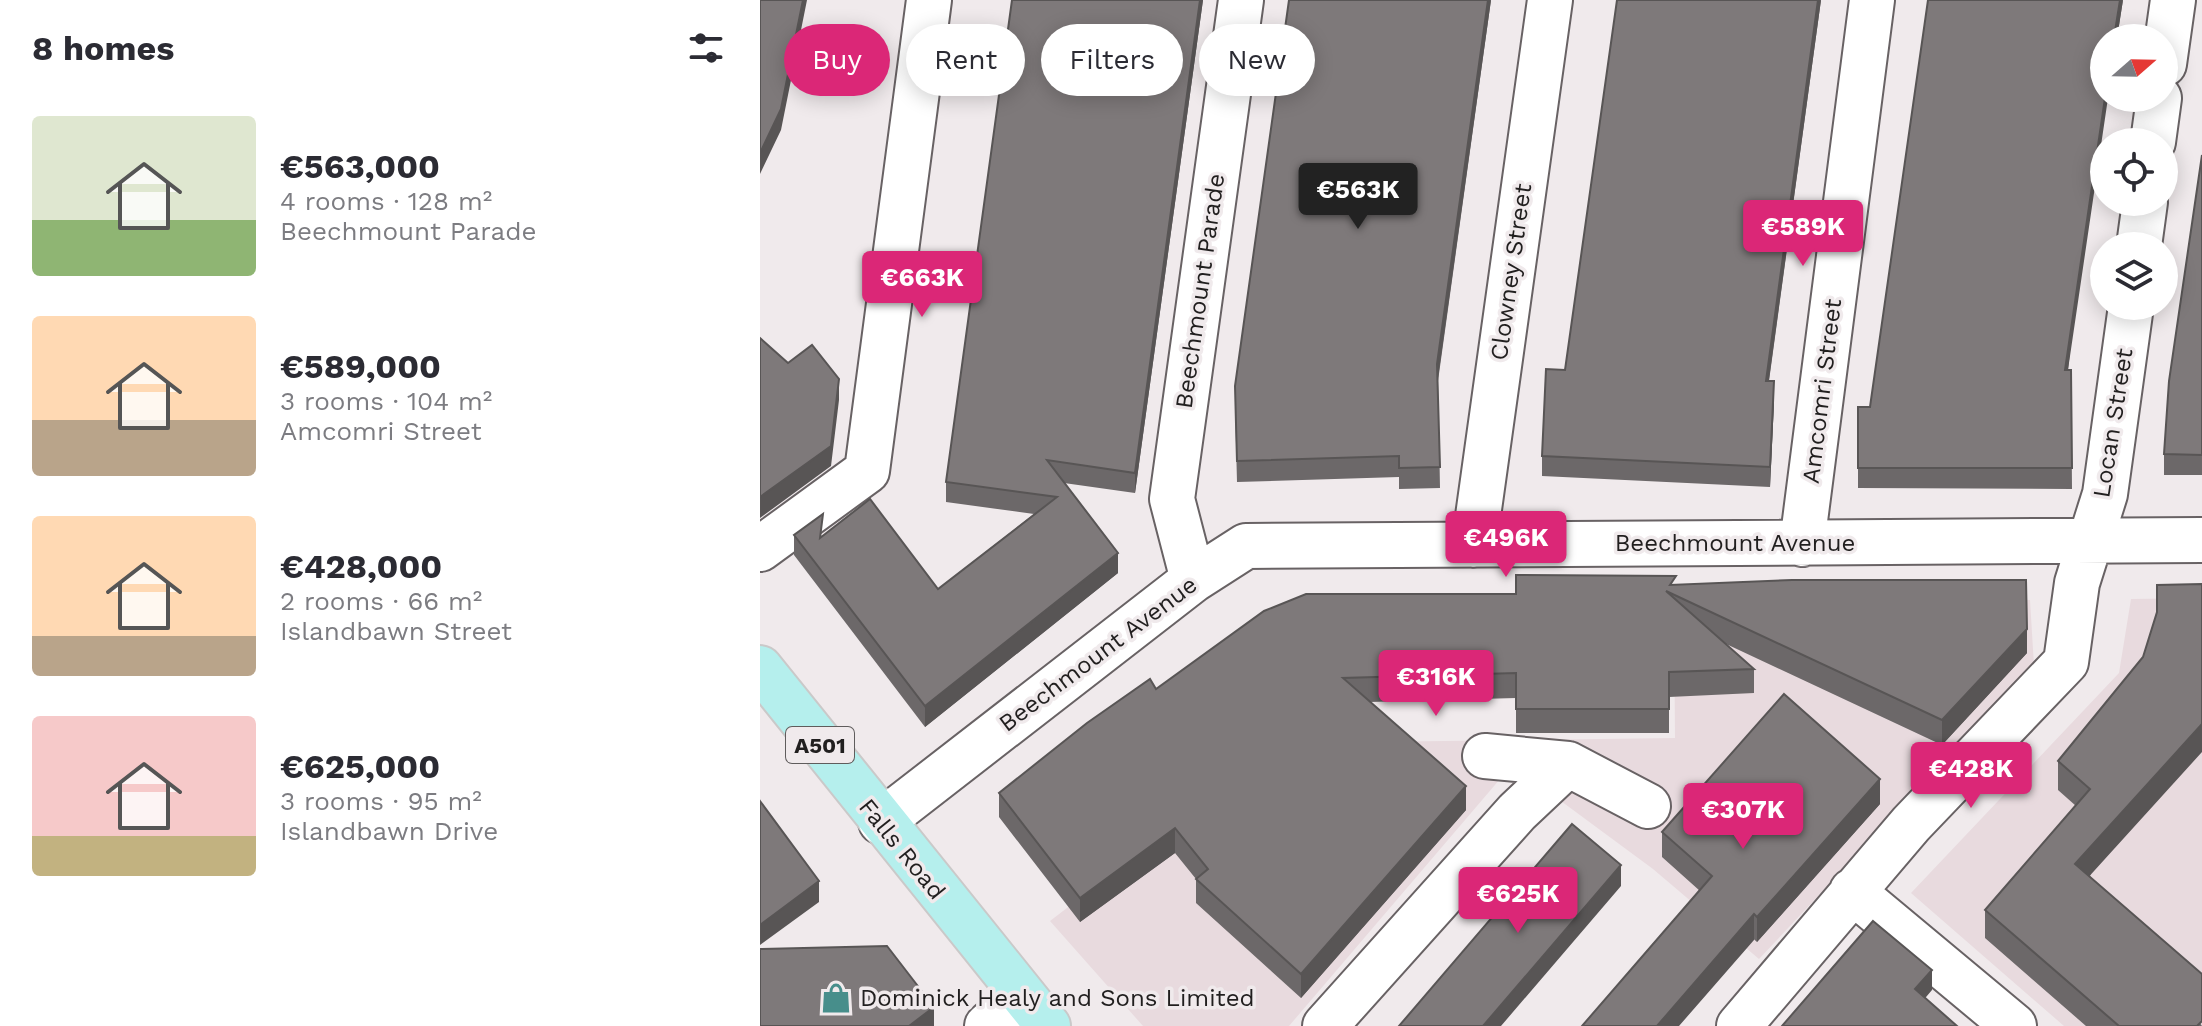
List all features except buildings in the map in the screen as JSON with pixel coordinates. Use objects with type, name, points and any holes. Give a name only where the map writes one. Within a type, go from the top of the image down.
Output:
[{"type":"main road","name":"Falls Road","points":[[760,668],[1035,1010]]},
{"type":"street","points":[[760,549],[867,471],[929,0]]},
{"type":"street","name":"Beechmount Parade","points":[[1193,580],[1172,499],[1241,0]]},
{"type":"street","name":"Clowney Street","points":[[1474,545],[1550,0]]},
{"type":"street","name":"Amcomri Street","points":[[1802,544],[1872,0]]},
{"type":"street","points":[[2170,24],[2173,0]]},
{"type":"street","name":"Locan Street","points":[[1739,1026],[1911,824],[2066,662],[2077,583],[2105,494],[2129,320]]},
{"type":"street","name":"Beechmount Avenue","points":[[881,822],[1193,580],[1246,546],[2202,540]]},
{"type":"street","points":[[1485,756],[1568,764],[1648,806]]},
{"type":"street","points":[[1325,1026],[1517,812],[1568,764]]},
{"type":"street","points":[[1852,891],[2014,1026]]},
{"type":"street","points":[[987,1026],[1035,1010]]},
{"type":"shaded area","points":[[2202,598],[2202,1026],[2064,1026],[1911,893],[2119,673],[2131,599]]},
{"type":"shaded area","points":[[1674,599],[2030,600],[2034,666],[1759,959],[1653,869],[1512,765],[1289,1026],[1143,1026],[1050,921],[1282,743],[1675,738]]},
{"type":"place","name":"Dominick Healy and Sons Limited","points":[[836,998]]}]
